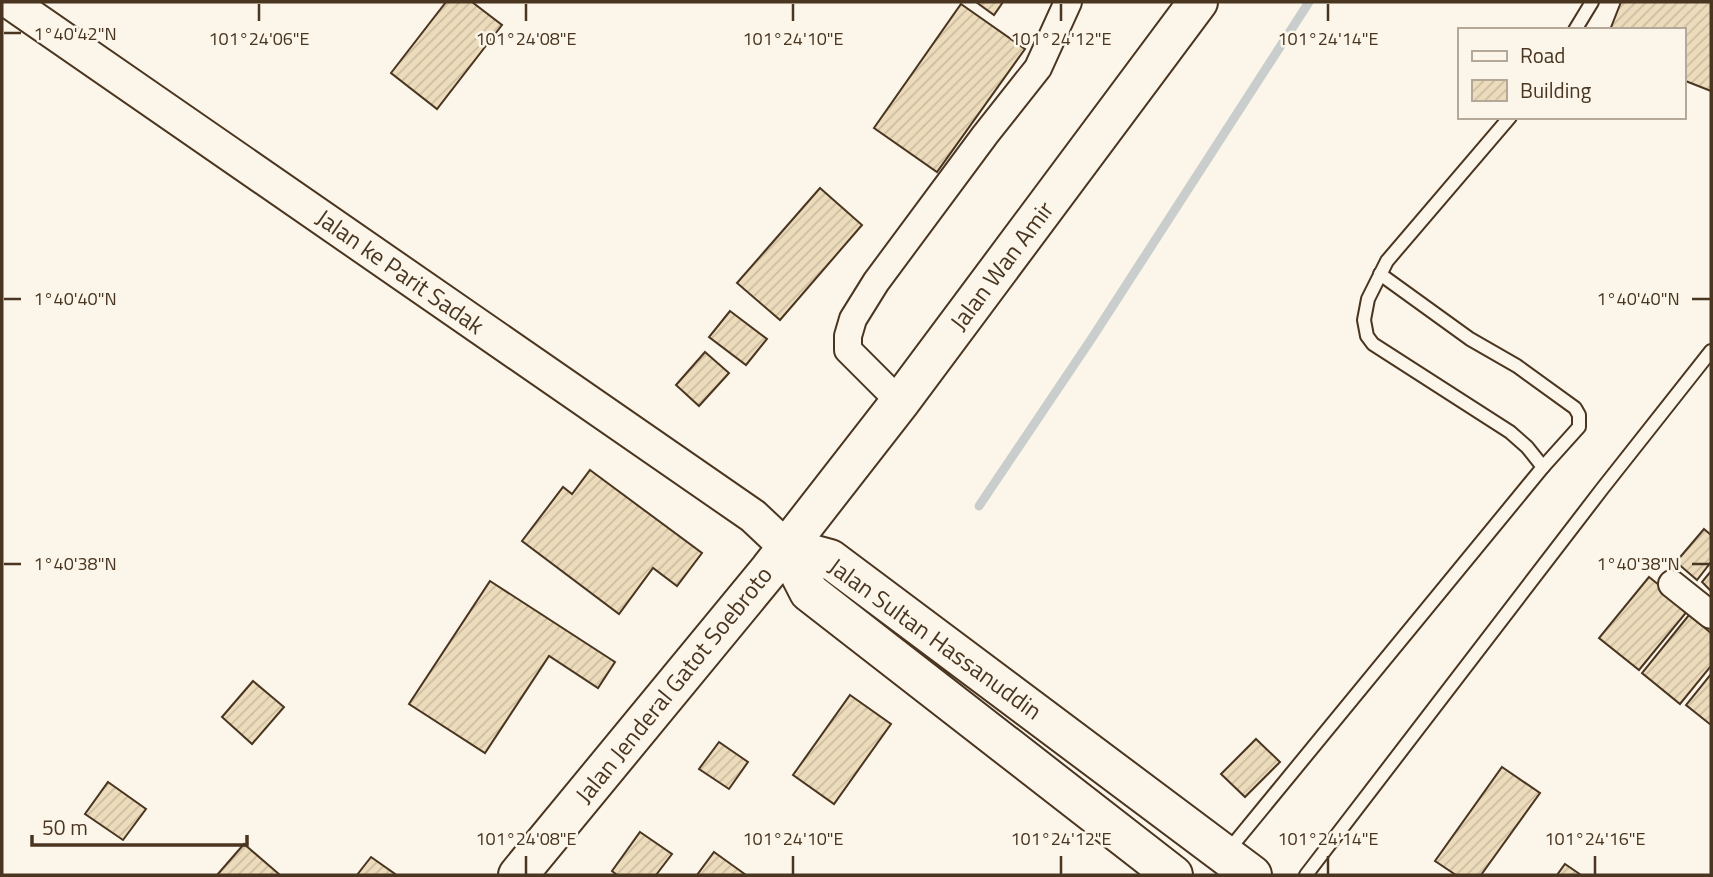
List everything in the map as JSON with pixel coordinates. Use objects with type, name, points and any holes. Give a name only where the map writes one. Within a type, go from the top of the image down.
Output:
[{"type":"main road","name":"Jalan Wan Amir","points":[[793,537],[900,402],[1198,2]]},
{"type":"main road","name":"Jalan Sultan Hassanuddin","points":[[793,537],[830,559],[1229,868]]},
{"type":"main road","name":"Jalan Sultan Hassanuddin","points":[[793,537],[809,592],[1173,875]]},
{"type":"main road","name":"Jalan Jenderal Gatot Soebroto","points":[[518,875],[793,537]]},
{"type":"street","name":"Jalan ke Parit Sadak","points":[[11,2],[753,516],[793,537]]},
{"type":"street","points":[[900,402],[848,350],[848,336],[853,319],[884,272],[1038,68],[1068,2]]},
{"type":"street","points":[[1672,584],[1711,615]]},
{"type":"lane","points":[[1576,28],[1592,2]]},
{"type":"lane","points":[[1508,119],[1387,261],[1368,299],[1364,320],[1367,335],[1373,344],[1510,432],[1544,467]]},
{"type":"lane","points":[[1229,868],[1544,467],[1579,427],[1579,415],[1575,408],[1517,366],[1470,339],[1380,274]]},
{"type":"lane","points":[[1306,875],[1711,351]]},
{"type":"building","points":[[446,2],[472,2],[502,25],[437,109],[391,73]]},
{"type":"building","points":[[976,2],[1003,2],[994,15]]},
{"type":"building","points":[[1621,2],[1711,2],[1711,91],[1685,81],[1685,28],[1611,28]]},
{"type":"building","points":[[961,4],[1025,49],[937,172],[874,128]]},
{"type":"building","points":[[820,188],[862,225],[780,320],[737,283]]},
{"type":"building","points":[[730,311],[767,339],[746,365],[709,337]]},
{"type":"building","points":[[705,352],[729,373],[699,406],[676,385]]},
{"type":"building","points":[[590,470],[702,553],[677,586],[653,568],[619,614],[522,541],[563,487],[572,494]]},
{"type":"building","points":[[1704,529],[1711,535],[1711,562],[1697,580],[1676,562]]},
{"type":"building","points":[[1711,571],[1711,591],[1702,582]]},
{"type":"building","points":[[1649,577],[1689,609],[1639,670],[1599,638]]},
{"type":"building","points":[[490,581],[615,662],[598,688],[549,656],[485,753],[409,704]]},
{"type":"building","points":[[1689,615],[1711,633],[1711,666],[1680,704],[1642,673]]},
{"type":"building","points":[[1711,674],[1711,725],[1686,705]]},
{"type":"building","points":[[253,681],[284,707],[252,744],[222,717]]},
{"type":"building","points":[[850,695],[891,724],[834,804],[793,775]]},
{"type":"building","points":[[1256,739],[1280,762],[1245,797],[1221,774]]},
{"type":"building","points":[[719,742],[748,762],[729,789],[699,769]]},
{"type":"building","points":[[1502,767],[1540,793],[1481,875],[1456,875],[1435,861]]},
{"type":"building","points":[[108,782],[146,809],[123,840],[85,814]]},
{"type":"building","points":[[640,832],[672,854],[656,875],[617,875],[612,871]]},
{"type":"building","points":[[244,844],[280,875],[217,875]]},
{"type":"building","points":[[714,852],[746,875],[697,875]]},
{"type":"building","points":[[371,857],[395,874],[357,875]]},
{"type":"building","points":[[1565,864],[1581,875],[1557,875]]},
{"type":"waterway","points":[[979,506],[1092,338],[1309,2]]}]
